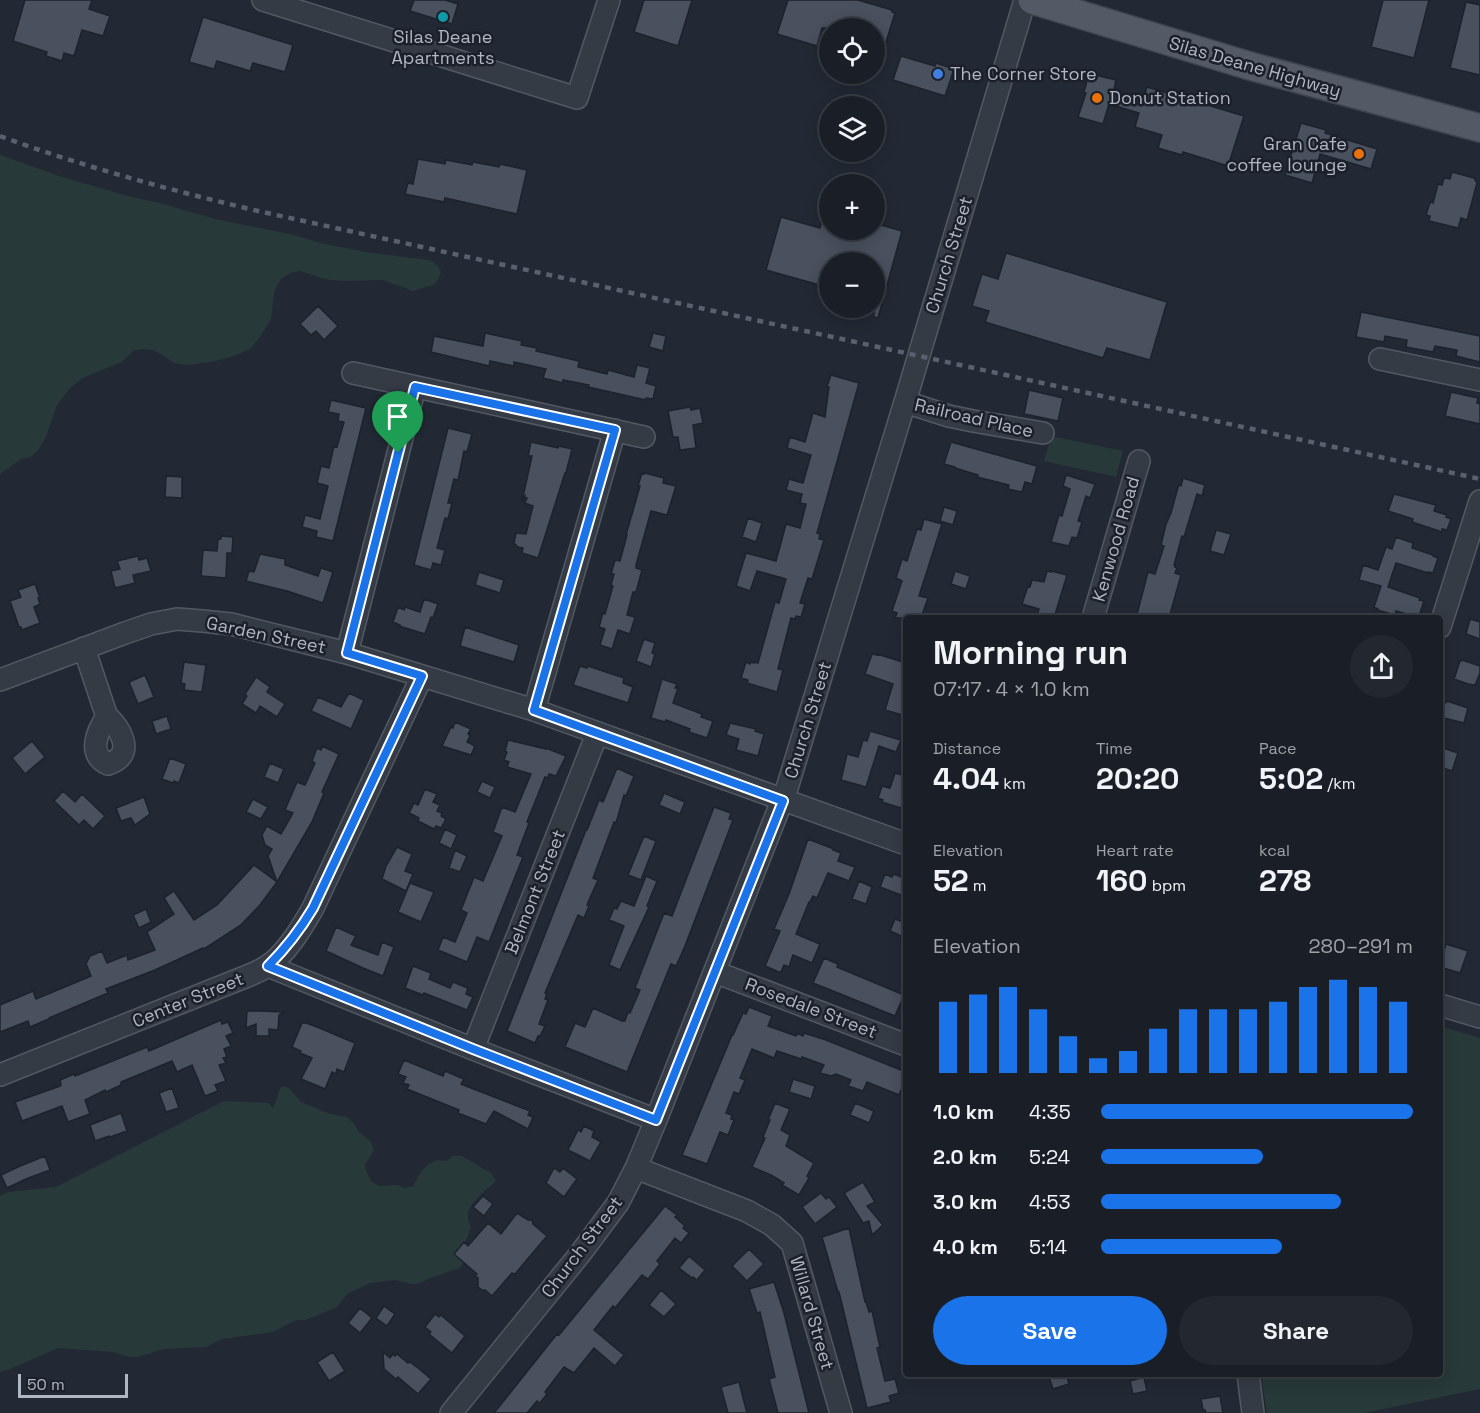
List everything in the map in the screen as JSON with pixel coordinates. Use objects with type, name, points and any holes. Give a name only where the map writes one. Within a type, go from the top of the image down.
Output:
[{"type":"main road","name":"Silas Deane Highway","points":[[1032,0],[1250,66],[1480,128]]},
{"type":"street","points":[[263,0],[577,98],[609,0]]},
{"type":"street","name":"Church Street","points":[[451,1413],[599,1230],[618,1203],[656,1120],[783,801],[1025,0]]},
{"type":"street","points":[[1380,359],[1480,380]]},
{"type":"street","points":[[353,374],[644,437]]},
{"type":"street","points":[[347,653],[415,387]]},
{"type":"street","name":"Railroad Place","points":[[905,402],[965,420],[1043,433]]},
{"type":"street","points":[[534,710],[615,430]]},
{"type":"street","name":"Kenwood Road","points":[[1094,615],[1139,461]]},
{"type":"street","points":[[1443,618],[1480,501]]},
{"type":"street","name":"Garden Street","points":[[0,680],[151,624],[177,619],[231,624],[347,653],[534,710],[903,843]]},
{"type":"street","points":[[84,648],[107,717]]},
{"type":"street","name":"Center Street","points":[[0,1075],[245,978],[268,966],[285,950],[313,908],[422,676]]},
{"type":"street","name":"Belmont Street","points":[[473,1049],[597,734]]},
{"type":"street","points":[[268,966],[656,1120]]},
{"type":"street","name":"Rosedale Street","points":[[716,972],[903,1044]]},
{"type":"street","points":[[1443,1006],[1480,1017]]},
{"type":"street","name":"Willard Street","points":[[636,1168],[747,1211],[772,1225],[792,1243],[841,1413]]},
{"type":"street","points":[[1248,1377],[1253,1413]]},
{"type":"shaded area","points":[[0,155],[62,177],[215,219],[366,252],[427,260],[436,264],[441,272],[433,285],[413,291],[383,280],[342,281],[325,279],[300,271],[290,273],[281,279],[275,289],[271,319],[250,349],[216,361],[189,365],[174,363],[152,350],[133,351],[122,362],[89,375],[68,390],[56,407],[46,437],[38,450],[0,474]]},
{"type":"shaded area","points":[[1051,436],[1123,451],[1116,477],[1044,461]]},
{"type":"shaded area","points":[[1443,1027],[1480,1038],[1480,1389],[1364,1413],[1267,1413],[1261,1377],[1443,1377]]},
{"type":"shaded area","points":[[285,1086],[301,1102],[330,1114],[347,1117],[354,1123],[358,1131],[371,1142],[374,1150],[365,1165],[371,1181],[379,1186],[397,1185],[405,1188],[413,1186],[422,1170],[429,1164],[437,1160],[446,1161],[453,1156],[462,1156],[491,1173],[496,1181],[469,1209],[468,1219],[471,1227],[465,1243],[465,1261],[460,1268],[420,1283],[412,1284],[395,1280],[370,1283],[347,1294],[337,1307],[305,1320],[296,1320],[273,1332],[222,1339],[206,1347],[163,1349],[138,1357],[113,1352],[58,1348],[0,1372],[0,1196],[8,1192],[56,1187],[224,1101],[268,1103],[273,1108],[281,1087]]},
{"type":"building","points":[[25,0],[92,0],[89,9],[110,16],[103,36],[82,30],[74,56],[64,53],[62,61],[46,56],[47,52],[13,41]]},
{"type":"building","name":"Silas Deane Apartments","points":[[414,0],[445,0],[458,4],[452,24],[410,11]]},
{"type":"building","points":[[644,0],[692,0],[678,46],[634,32]]},
{"type":"building","points":[[788,0],[858,0],[892,10],[895,13],[885,45],[885,18],[819,18],[817,46],[777,34]]},
{"type":"building","points":[[1383,0],[1429,0],[1414,58],[1371,47]]},
{"type":"building","points":[[1466,2],[1480,5],[1480,75],[1450,68]]},
{"type":"building","points":[[203,17],[293,45],[285,72],[253,63],[250,71],[217,61],[214,69],[189,62]]},
{"type":"building","points":[[901,56],[954,69],[945,96],[893,80]]},
{"type":"building","points":[[1091,74],[1116,80],[1114,90],[1143,99],[1147,87],[1244,116],[1228,166],[1183,152],[1182,155],[1158,148],[1162,135],[1135,127],[1139,113],[1109,104],[1103,124],[1078,117],[1086,93],[1084,92],[1088,77],[1090,78]]},
{"type":"building","points":[[1301,123],[1377,149],[1371,169],[1320,154],[1312,183],[1285,175]]},
{"type":"building","points":[[418,159],[445,164],[446,160],[499,167],[500,164],[527,170],[517,214],[445,198],[444,202],[405,194],[408,183],[413,184]]},
{"type":"building","points":[[1452,172],[1474,178],[1477,183],[1467,220],[1461,218],[1458,228],[1429,221],[1430,216],[1426,215],[1430,202],[1433,203],[1438,184],[1442,185],[1444,178],[1450,179]]},
{"type":"building","points":[[781,217],[819,228],[819,240],[885,240],[885,226],[902,231],[885,293],[885,252],[819,252],[819,285],[766,270]]},
{"type":"building","points":[[1006,253],[1167,302],[1150,360],[1107,348],[1103,358],[985,322],[989,311],[972,306],[982,274],[998,279]]},
{"type":"building","points":[[318,306],[338,326],[324,340],[316,331],[311,335],[300,324]]},
{"type":"building","points":[[1361,312],[1480,336],[1480,362],[1456,356],[1457,350],[1435,346],[1433,352],[1406,347],[1407,340],[1385,336],[1384,342],[1356,337]]},
{"type":"building","points":[[485,333],[522,341],[521,345],[537,348],[536,351],[579,361],[578,367],[607,374],[608,370],[634,377],[637,365],[650,368],[646,383],[656,386],[653,399],[646,398],[646,400],[588,387],[589,385],[563,380],[563,383],[543,378],[546,369],[514,362],[514,366],[490,361],[489,366],[431,352],[434,336],[483,346]]},
{"type":"building","points":[[653,333],[666,336],[663,351],[649,347]]},
{"type":"building","points":[[831,375],[859,383],[817,533],[820,534],[819,539],[824,540],[812,579],[808,578],[800,603],[805,604],[801,617],[791,618],[778,669],[783,670],[777,692],[747,683],[748,680],[741,678],[746,662],[758,663],[775,602],[779,603],[786,579],[757,571],[750,591],[736,586],[746,553],[776,561],[786,524],[800,528],[806,504],[800,503],[802,494],[786,490],[789,479],[803,483],[811,455],[787,448],[790,437],[805,442],[813,413],[825,417],[829,387],[827,386]]},
{"type":"building","points":[[1029,390],[1063,398],[1058,421],[1024,414]]},
{"type":"building","points":[[1451,392],[1478,398],[1480,424],[1445,416]]},
{"type":"building","points":[[331,400],[366,408],[333,541],[316,537],[317,531],[302,527],[305,515],[320,519],[328,486],[317,483],[321,466],[329,468],[334,446],[337,447],[344,422],[338,421],[339,414],[328,412]]},
{"type":"building","points":[[690,407],[691,410],[700,408],[703,423],[693,425],[696,448],[680,450],[678,437],[673,437],[668,411]]},
{"type":"building","points":[[448,428],[472,434],[467,452],[464,451],[458,480],[454,479],[448,503],[452,503],[448,519],[445,518],[437,548],[445,550],[441,565],[433,563],[431,570],[414,565]]},
{"type":"building","points":[[531,442],[572,449],[538,558],[522,553],[523,548],[514,543],[516,533],[526,534],[533,506],[525,503],[527,498],[525,496],[522,501],[532,456],[528,456]]},
{"type":"building","points":[[951,442],[1037,466],[1032,484],[1025,482],[1022,492],[1008,489],[1009,485],[977,477],[978,475],[944,464]]},
{"type":"building","points":[[642,473],[664,478],[663,483],[676,486],[667,515],[651,511],[636,565],[636,568],[642,570],[627,615],[635,617],[630,634],[618,630],[612,649],[600,645],[605,629],[599,627],[613,586],[611,585],[614,574],[611,574],[615,560],[620,561]]},
{"type":"building","points":[[1066,475],[1095,484],[1090,498],[1086,496],[1078,521],[1082,522],[1077,538],[1072,537],[1069,546],[1051,542],[1070,489],[1063,486]]},
{"type":"building","points":[[166,476],[182,477],[182,498],[165,497]]},
{"type":"building","points":[[1183,478],[1205,485],[1202,496],[1197,494],[1174,565],[1177,568],[1175,573],[1181,575],[1170,615],[1137,615],[1148,572],[1155,574],[1164,546],[1161,545],[1166,524],[1178,487],[1181,486]]},
{"type":"building","points":[[1394,494],[1436,505],[1434,511],[1447,515],[1446,517],[1451,519],[1447,530],[1442,529],[1442,532],[1388,511]]},
{"type":"building","points":[[944,507],[957,511],[953,525],[940,521]]},
{"type":"building","points":[[748,518],[762,523],[756,542],[742,537]]},
{"type":"building","points":[[924,519],[942,524],[919,596],[928,598],[922,615],[903,615],[903,618],[895,618],[897,613],[892,611],[902,581],[896,578],[902,559],[907,561],[917,529],[921,530]]},
{"type":"building","points":[[1216,530],[1231,534],[1224,555],[1210,551]]},
{"type":"building","points":[[221,536],[233,537],[232,553],[227,553],[226,578],[201,576],[203,550],[217,551],[218,539],[221,539]]},
{"type":"building","points":[[1396,537],[1413,543],[1412,548],[1438,558],[1433,573],[1396,563],[1388,587],[1424,601],[1419,615],[1396,611],[1395,615],[1377,610],[1374,607],[1381,586],[1359,580],[1363,565],[1378,570],[1386,547],[1392,549]]},
{"type":"building","points":[[260,554],[285,559],[285,565],[318,576],[321,568],[333,572],[323,603],[246,581],[249,571],[254,572]]},
{"type":"building","points":[[138,556],[139,560],[147,558],[151,571],[133,575],[135,583],[115,588],[111,571],[120,569],[117,561]]},
{"type":"building","points":[[955,571],[970,576],[966,589],[951,584]]},
{"type":"building","points":[[1047,571],[1067,575],[1055,615],[1037,615],[1039,609],[1022,604],[1032,580],[1044,582]]},
{"type":"building","points":[[479,572],[504,580],[500,593],[475,585]]},
{"type":"building","points":[[35,584],[40,604],[34,607],[40,623],[22,630],[10,601],[21,597],[18,590]]},
{"type":"building","points":[[424,599],[438,604],[425,634],[393,622],[398,607],[420,612]]},
{"type":"building","points":[[1470,619],[1480,622],[1480,639],[1466,634]]},
{"type":"building","points":[[465,627],[519,645],[514,662],[460,646]]},
{"type":"building","points":[[644,639],[655,643],[652,653],[655,654],[651,667],[636,661]]},
{"type":"building","points":[[872,654],[903,662],[903,715],[885,710],[893,684],[865,674]]},
{"type":"building","points":[[1462,660],[1480,666],[1475,685],[1454,679]]},
{"type":"building","points":[[184,662],[206,665],[202,692],[184,690],[185,684],[181,683]]},
{"type":"building","points":[[580,666],[587,668],[588,666],[624,678],[623,683],[633,687],[628,703],[573,685]]},
{"type":"building","points":[[145,675],[154,697],[138,704],[129,682]]},
{"type":"building","points":[[256,677],[270,687],[267,692],[285,704],[277,717],[260,706],[256,713],[242,704],[247,696],[245,694]]},
{"type":"building","points":[[662,679],[677,684],[675,688],[678,688],[673,703],[702,714],[701,717],[713,721],[707,738],[666,720],[665,722],[651,718]]},
{"type":"building","points":[[349,693],[364,700],[351,729],[311,711],[318,697],[341,707]]},
{"type":"building","points":[[1443,701],[1468,708],[1464,723],[1443,718]]},
{"type":"building","points":[[167,716],[171,729],[156,734],[152,721]]},
{"type":"building","points":[[455,722],[471,729],[467,742],[475,746],[471,755],[442,746]]},
{"type":"building","points":[[730,723],[756,729],[755,731],[764,734],[758,756],[736,750],[739,739],[726,735]]},
{"type":"building","points":[[870,731],[901,740],[896,752],[879,746],[866,787],[841,780],[847,754],[858,757],[863,740],[867,741]]},
{"type":"building","points":[[508,740],[546,748],[566,756],[556,776],[549,774],[548,778],[545,777],[517,855],[523,857],[489,942],[477,937],[467,962],[438,950],[443,937],[455,942],[467,913],[461,910],[474,877],[483,881],[502,836],[493,832],[502,807],[515,812],[531,774],[507,767],[509,762],[504,760]]},
{"type":"building","points":[[32,741],[45,757],[25,774],[12,758]]},
{"type":"building","points":[[322,746],[339,754],[312,822],[277,882],[268,856],[272,849],[265,845],[262,835],[267,826],[281,834],[293,813],[285,810],[297,782],[305,785],[315,763],[312,761],[317,748],[321,750]]},
{"type":"building","points":[[1443,748],[1458,753],[1452,771],[1443,768]]},
{"type":"building","points":[[170,758],[186,764],[179,783],[162,779]]},
{"type":"building","points":[[270,763],[284,769],[278,783],[264,777]]},
{"type":"building","points":[[617,768],[634,776],[626,796],[624,795],[616,823],[614,822],[593,878],[598,880],[587,905],[589,906],[584,918],[578,915],[545,993],[547,993],[545,999],[548,1000],[539,1024],[545,1026],[535,1043],[507,1031],[586,830],[599,800],[603,802]]},
{"type":"building","points":[[895,773],[903,775],[901,808],[882,802],[883,800],[878,798],[882,786],[890,788]]},
{"type":"building","points":[[482,781],[495,787],[490,798],[477,792]]},
{"type":"building","points":[[425,789],[437,794],[433,802],[440,805],[437,811],[442,813],[441,816],[446,819],[441,828],[436,826],[434,829],[418,821],[419,818],[409,813],[414,803],[418,805]]},
{"type":"building","points":[[63,791],[75,802],[82,794],[105,816],[93,829],[84,820],[79,825],[54,801]]},
{"type":"building","points":[[664,793],[685,802],[680,814],[659,805]]},
{"type":"building","points":[[144,797],[150,814],[135,825],[131,818],[121,821],[116,808]]},
{"type":"building","points":[[253,799],[268,807],[261,819],[246,812]]},
{"type":"building","points":[[714,807],[731,813],[729,819],[733,820],[685,946],[676,966],[671,964],[627,1072],[565,1047],[575,1023],[585,1027],[593,1008],[622,1021],[625,1021],[628,1012],[630,1013],[640,990],[635,988],[664,913],[672,916]]},
{"type":"building","points":[[445,829],[457,835],[451,849],[439,843]]},
{"type":"building","points":[[644,836],[656,841],[641,880],[628,875]]},
{"type":"building","points":[[808,839],[841,853],[838,861],[855,867],[849,881],[828,873],[817,898],[813,896],[809,902],[796,934],[820,944],[812,963],[793,955],[789,967],[784,965],[779,972],[765,966],[780,931],[774,929]]},
{"type":"building","points":[[397,847],[412,854],[405,871],[413,874],[406,891],[382,879],[386,866]]},
{"type":"building","points":[[455,850],[467,856],[460,872],[449,868]]},
{"type":"building","points":[[254,865],[277,882],[241,925],[204,949],[106,989],[108,993],[30,1027],[28,1021],[0,1032],[0,1005],[33,991],[36,999],[91,976],[86,964],[90,956],[102,951],[107,963],[127,955],[128,960],[155,950],[147,932],[174,914],[164,898],[174,891],[194,920],[217,905]]},
{"type":"building","points":[[885,874],[892,877],[894,874],[903,878],[903,896],[880,887]]},
{"type":"building","points":[[646,876],[657,881],[647,906],[649,907],[620,970],[609,965],[624,926],[609,920],[614,908],[617,909],[621,901],[634,906]]},
{"type":"building","points":[[859,881],[872,887],[866,904],[852,899]]},
{"type":"building","points":[[410,883],[434,892],[421,922],[398,912]]},
{"type":"building","points":[[146,909],[151,922],[139,928],[133,915]]},
{"type":"building","points":[[895,919],[903,922],[903,937],[890,931]]},
{"type":"building","points":[[336,927],[356,936],[351,945],[378,955],[382,942],[394,947],[383,976],[326,951]]},
{"type":"building","points":[[1446,944],[1468,951],[1460,973],[1443,968]]},
{"type":"building","points":[[824,958],[838,964],[837,967],[903,995],[903,997],[895,1016],[813,983]]},
{"type":"building","points":[[413,966],[431,973],[429,979],[450,988],[453,982],[468,988],[466,994],[473,997],[467,1010],[405,988]]},
{"type":"building","points":[[749,1007],[772,1016],[768,1026],[796,1036],[796,1033],[803,1036],[804,1033],[826,1040],[903,1071],[903,1085],[899,1095],[867,1082],[863,1091],[848,1086],[851,1080],[836,1074],[831,1076],[820,1073],[824,1065],[802,1057],[801,1059],[777,1051],[774,1058],[752,1049],[740,1078],[745,1080],[739,1094],[734,1092],[726,1113],[732,1115],[731,1119],[734,1120],[728,1135],[720,1132],[707,1164],[682,1155],[732,1035],[743,1013],[746,1014]]},
{"type":"building","points":[[247,1011],[284,1012],[279,1015],[278,1030],[269,1029],[269,1036],[256,1036],[256,1024],[246,1028]]},
{"type":"building","points":[[221,1020],[222,1024],[228,1022],[233,1033],[226,1036],[231,1046],[224,1049],[227,1057],[223,1058],[226,1063],[219,1065],[226,1081],[215,1085],[218,1091],[205,1096],[192,1065],[177,1072],[172,1061],[85,1100],[90,1114],[68,1122],[62,1106],[22,1121],[15,1102],[60,1086],[60,1080],[74,1074],[75,1076],[147,1047],[149,1051]]},
{"type":"building","points":[[302,1023],[355,1043],[344,1072],[337,1069],[336,1074],[332,1072],[325,1089],[301,1079],[312,1058],[292,1047]]},
{"type":"building","points":[[404,1060],[443,1076],[445,1071],[464,1079],[461,1084],[530,1111],[528,1115],[533,1117],[528,1129],[494,1111],[486,1124],[458,1113],[459,1110],[407,1089],[409,1085],[403,1083],[406,1077],[398,1074]]},
{"type":"building","points":[[793,1079],[815,1086],[811,1099],[789,1092]]},
{"type":"building","points":[[172,1088],[179,1108],[166,1112],[159,1093]]},
{"type":"building","points":[[775,1103],[790,1109],[781,1130],[790,1135],[786,1146],[814,1163],[807,1176],[809,1178],[799,1195],[771,1175],[752,1167],[765,1138],[763,1137]]},
{"type":"building","points":[[855,1103],[874,1111],[869,1123],[850,1115]]},
{"type":"building","points":[[121,1113],[127,1131],[95,1141],[90,1125]]},
{"type":"building","points":[[584,1126],[594,1131],[592,1137],[601,1142],[590,1161],[568,1150],[578,1130],[581,1132]]},
{"type":"building","points":[[45,1156],[50,1170],[7,1188],[1,1175]]},
{"type":"building","points":[[554,1168],[560,1172],[563,1168],[577,1179],[564,1197],[546,1183]]},
{"type":"building","points":[[863,1182],[875,1202],[867,1206],[883,1225],[872,1235],[869,1221],[863,1223],[844,1193]]},
{"type":"building","points":[[821,1193],[826,1199],[829,1197],[837,1207],[815,1224],[802,1207]]},
{"type":"building","points":[[483,1196],[493,1204],[484,1216],[473,1207]]},
{"type":"building","points":[[665,1206],[677,1215],[675,1217],[689,1233],[681,1243],[675,1238],[657,1261],[660,1264],[648,1279],[642,1275],[594,1330],[624,1355],[615,1366],[594,1348],[574,1373],[564,1367],[545,1392],[547,1394],[540,1403],[537,1401],[527,1413],[494,1413],[557,1334],[559,1335]]},
{"type":"building","points":[[517,1213],[532,1220],[533,1224],[547,1236],[515,1274],[512,1273],[492,1296],[478,1287],[478,1278],[475,1276],[477,1274],[454,1254],[464,1242],[468,1246],[488,1223],[501,1234]]},
{"type":"building","points":[[849,1228],[865,1302],[869,1312],[872,1311],[880,1347],[877,1348],[885,1381],[895,1379],[899,1393],[889,1396],[891,1402],[867,1408],[839,1292],[822,1237]]},
{"type":"building","points":[[749,1249],[764,1264],[747,1281],[732,1266]]},
{"type":"building","points":[[689,1256],[705,1270],[697,1280],[679,1268]]},
{"type":"building","points":[[774,1282],[809,1413],[778,1413],[769,1379],[775,1377],[760,1312],[757,1313],[749,1289]]},
{"type":"building","points":[[661,1290],[676,1304],[664,1317],[649,1305]]},
{"type":"building","points":[[384,1306],[395,1314],[387,1326],[376,1318]]},
{"type":"building","points":[[360,1308],[372,1318],[360,1333],[348,1323]]},
{"type":"building","points":[[435,1314],[439,1317],[441,1315],[465,1336],[452,1353],[429,1334],[431,1332],[425,1327]]},
{"type":"building","points":[[333,1352],[345,1371],[329,1381],[317,1362]]},
{"type":"building","points":[[383,1352],[390,1358],[393,1354],[395,1356],[397,1354],[431,1379],[418,1394],[398,1377],[396,1379],[384,1369]]},
{"type":"building","points":[[1049,1377],[1067,1377],[1069,1384],[1053,1389]]},
{"type":"building","points":[[1144,1377],[1147,1391],[1133,1394],[1130,1381]]},
{"type":"building","points":[[739,1382],[747,1413],[728,1413],[721,1387]]},
{"type":"building","points":[[1220,1396],[1223,1413],[1206,1413],[1203,1410],[1201,1399]]},
{"type":"railway","points":[[0,136],[128,177],[258,211],[1480,479]]},
{"type":"place","name":"Silas Deane Apartments","points":[[443,17]]},
{"type":"place","name":"The Corner Store","points":[[938,74]]},
{"type":"place","name":"Donut Station","points":[[1097,98]]},
{"type":"place","name":"Gran Cafe coffee lounge","points":[[1359,154]]},
{"type":"route","points":[[415,387],[615,430],[534,710],[783,801],[656,1120],[268,966],[285,950],[313,908],[422,676],[347,653],[398,453],[415,387]]}]
